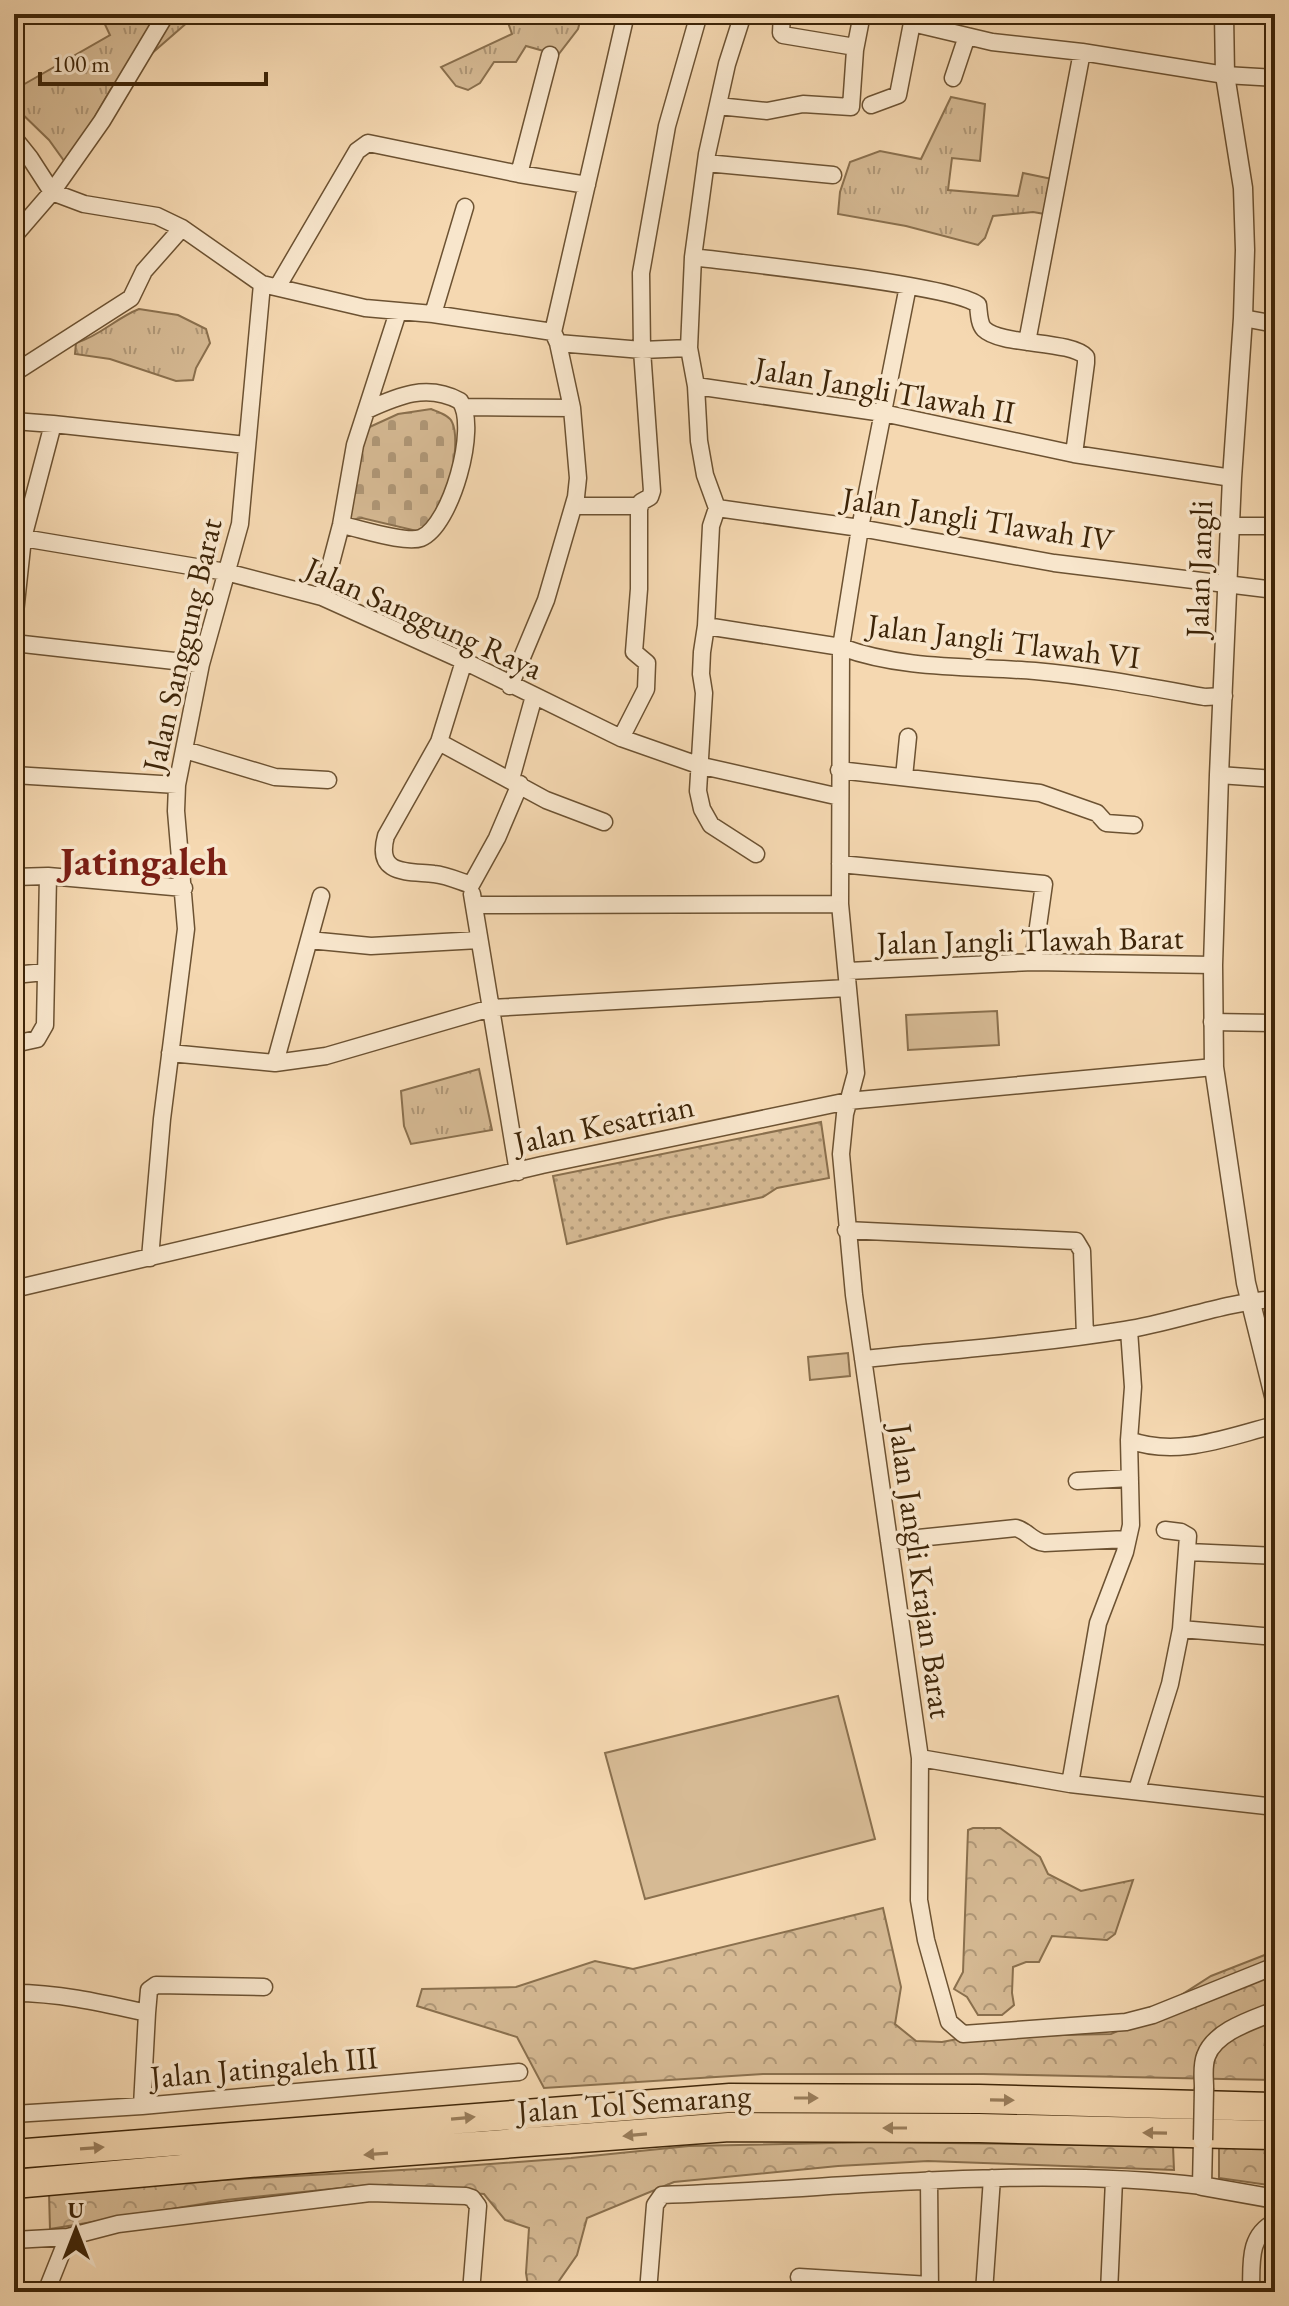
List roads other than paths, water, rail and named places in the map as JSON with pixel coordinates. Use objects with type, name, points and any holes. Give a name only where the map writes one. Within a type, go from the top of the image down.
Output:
[{"type":"highway","name":"Jalan Tol Semarang","points":[[14,2154],[730,2098],[1171,2104]]},
{"type":"highway","points":[[1171,2104],[1275,2101]]},
{"type":"highway","points":[[1171,2104],[1275,2107]]},
{"type":"highway","name":"Jalan Tol Semarang","points":[[14,2184],[729,2127],[979,2128],[1270,2136]]},
{"type":"street","points":[[14,236],[52,192],[102,121],[166,14]]},
{"type":"street","points":[[510,686],[546,600],[574,506],[578,478],[572,408],[555,338],[626,14]]},
{"type":"street","points":[[574,506],[640,506],[652,491],[642,350],[641,273],[667,126],[699,14]]},
{"type":"street","points":[[743,14],[727,64],[706,163],[693,257],[689,348],[696,386],[699,441],[705,475],[717,508],[711,526],[702,652],[704,693],[698,791],[702,809],[711,825],[756,854]]},
{"type":"street","points":[[782,14],[783,35],[855,47]]},
{"type":"street","points":[[718,106],[767,111],[803,104],[851,107],[855,47],[862,14]]},
{"type":"street","name":"Jalan Jangli","points":[[1224,14],[1225,75],[1243,188],[1243,318],[1232,478],[1212,1022],[1214,1067],[1246,1283],[1275,1400]]},
{"type":"street","points":[[871,105],[898,95],[912,23],[1008,44],[1082,52],[1225,75],[1275,78]]},
{"type":"street","points":[[953,78],[967,36]]},
{"type":"street","points":[[1027,342],[1082,52]]},
{"type":"street","points":[[519,174],[550,55]]},
{"type":"street","points":[[14,138],[52,192],[84,204],[157,216],[182,228],[270,285],[365,308],[433,314],[555,338],[642,350],[689,348]]},
{"type":"street","points":[[270,285],[363,145],[374,144],[587,185]]},
{"type":"street","points":[[706,163],[833,175]]},
{"type":"street","points":[[433,314],[465,207]]},
{"type":"street","points":[[14,373],[131,298],[144,271],[182,228]]},
{"type":"street","points":[[693,257],[908,286],[973,301],[978,305],[981,324],[986,331],[1027,342],[1079,350],[1086,357],[1074,454]]},
{"type":"street","name":"Jalan Sanggung Barat","points":[[150,1258],[162,1119],[186,929],[177,839],[177,785],[201,664],[240,524],[246,445],[270,285]]},
{"type":"street","name":"Jalan Jangli Krajan Barat","points":[[908,286],[860,528],[841,647],[840,904],[856,1073],[848,1101],[841,1154],[846,1230],[920,1758],[919,1900],[926,1940],[949,2022],[957,2031],[969,2034],[1126,2022],[1172,2008],[1275,1966]]},
{"type":"street","points":[[322,597],[341,525],[355,445],[398,312]]},
{"type":"street","points":[[1243,318],[1275,324]]},
{"type":"street","name":"Jalan Jangli Tlawah II","points":[[696,386],[883,413],[1074,454],[1232,478]]},
{"type":"street","points":[[367,410],[405,393],[425,392],[452,396],[465,407],[572,408]]},
{"type":"street","points":[[341,525],[411,539],[425,536],[445,510],[457,483],[467,437],[465,407]]},
{"type":"street","points":[[14,421],[246,445]]},
{"type":"street","points":[[14,622],[19,534],[53,424]]},
{"type":"street","points":[[621,738],[648,681],[647,663],[634,652],[639,589],[640,506]]},
{"type":"street","name":"Jalan Jangli Tlawah IV","points":[[717,508],[860,528],[1054,563],[1230,582],[1275,590]]},
{"type":"street","points":[[1231,526],[1275,526]]},
{"type":"street","name":"Jalan Sanggung Raya","points":[[19,534],[226,572],[322,597],[464,661],[621,738],[698,765],[840,797]]},
{"type":"street","name":"Jalan Jangli Tlawah VI","points":[[706,626],[841,647],[859,654],[923,665],[1038,672],[1205,697],[1224,696]]},
{"type":"street","points":[[14,643],[201,664]]},
{"type":"street","points":[[464,661],[439,742],[386,836],[385,857],[401,872],[438,874],[471,885]]},
{"type":"street","points":[[518,1172],[471,885],[497,838],[516,782],[534,696]]},
{"type":"street","points":[[904,777],[908,737]]},
{"type":"street","points":[[439,742],[546,800],[604,822]]},
{"type":"street","points":[[185,750],[275,777],[328,780]]},
{"type":"street","points":[[839,770],[1024,791],[1097,813],[1106,823],[1134,825]]},
{"type":"street","points":[[14,775],[177,785]]},
{"type":"street","points":[[1219,775],[1275,779]]},
{"type":"street","points":[[840,864],[1044,884],[1033,962]]},
{"type":"street","points":[[14,1044],[37,1039],[45,1025],[48,876]]},
{"type":"street","points":[[14,877],[48,876],[184,888]]},
{"type":"street","points":[[275,1063],[321,896]]},
{"type":"street","points":[[474,905],[840,904]]},
{"type":"street","points":[[309,940],[371,946],[479,940]]},
{"type":"street","name":"Jalan Jangli Tlawah Barat","points":[[170,1053],[275,1063],[326,1056],[491,1008],[1033,962],[1213,965]]},
{"type":"street","points":[[14,975],[45,972]]},
{"type":"street","points":[[1212,1022],[1275,1023]]},
{"type":"street","name":"Jalan Kesatrian","points":[[14,1289],[518,1172],[848,1101],[1214,1067]]},
{"type":"street","points":[[846,1230],[1079,1243],[1082,1251],[1085,1336]]},
{"type":"street","points":[[863,1359],[1129,1330],[1251,1301],[1275,1299]]},
{"type":"street","points":[[1070,1784],[1098,1623],[1125,1552],[1131,1525],[1129,1440],[1133,1387],[1129,1330]]},
{"type":"street","points":[[1129,1440],[1145,1446],[1184,1448],[1275,1425]]},
{"type":"street","points":[[1077,1481],[1130,1478]]},
{"type":"street","points":[[889,1541],[1016,1528],[1045,1543],[1127,1539]]},
{"type":"street","points":[[1137,1790],[1170,1684],[1181,1629],[1188,1536],[1165,1530]]},
{"type":"street","points":[[1188,1552],[1275,1556]]},
{"type":"street","points":[[1181,1629],[1275,1637]]},
{"type":"street","points":[[920,1758],[1070,1784],[1275,1807]]},
{"type":"street","points":[[142,2106],[149,1990],[156,1985],[264,1987]]},
{"type":"street","points":[[14,1993],[90,1999],[147,2013]]},
{"type":"street","points":[[1202,2186],[1206,2055],[1229,2032],[1275,2011]]},
{"type":"street","name":"Jalan Jatingaleh III","points":[[14,2114],[142,2106],[519,2072]]},
{"type":"street","points":[[648,2292],[655,2205],[662,2195],[992,2178],[1114,2180],[1202,2186],[1275,2199]]},
{"type":"street","points":[[984,2292],[992,2178]]},
{"type":"street","points":[[799,2277],[930,2288],[929,2180]]},
{"type":"street","points":[[1109,2292],[1114,2180]]},
{"type":"street","points":[[14,2240],[68,2237],[118,2224],[370,2193],[466,2196],[475,2201],[477,2213],[471,2292]]},
{"type":"street","points":[[1251,2292],[1255,2240],[1275,2222]]},
{"type":"street","points":[[66,2292],[47,2290],[68,2237]]},
{"type":"district","name":"Jatingaleh","points":[[144,861]]}]
